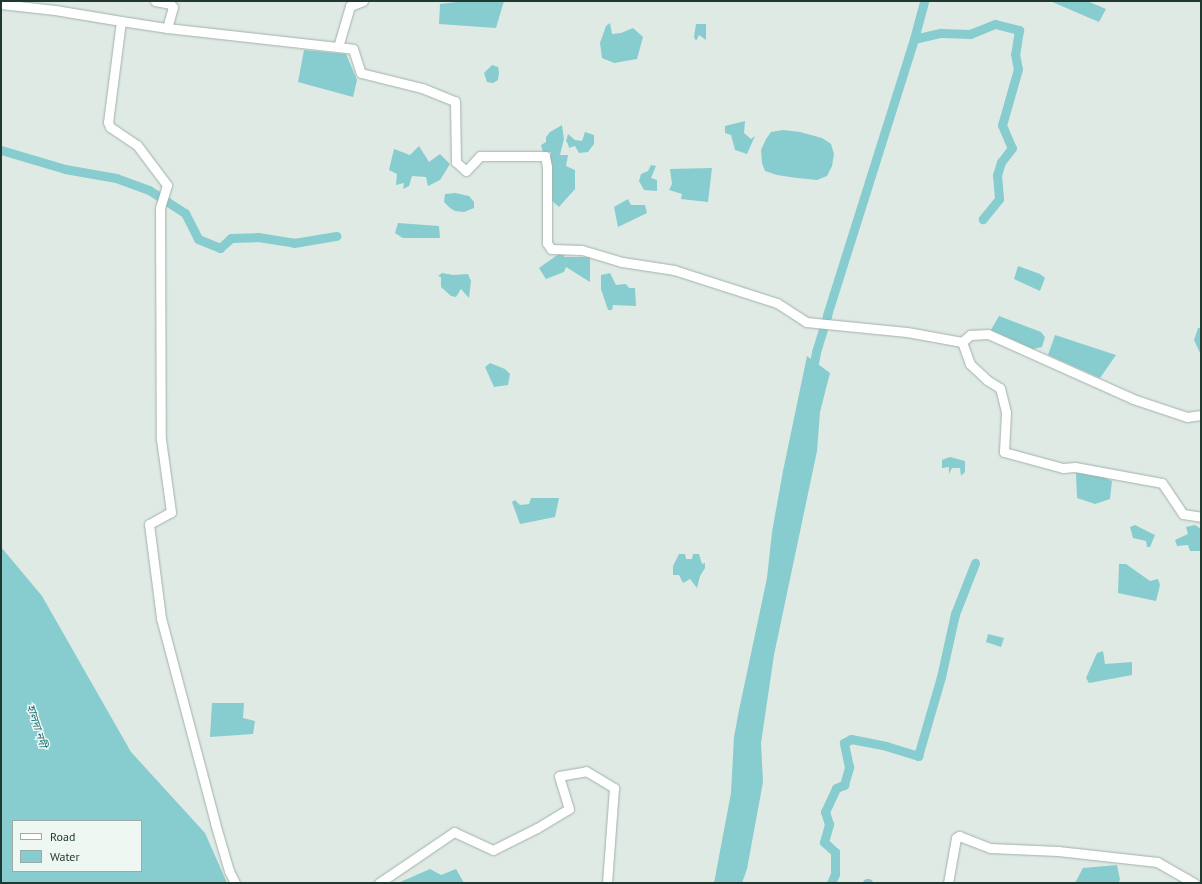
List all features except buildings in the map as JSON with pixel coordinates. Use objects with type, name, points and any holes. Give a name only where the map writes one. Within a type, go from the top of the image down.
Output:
[{"type":"street","points":[[155,1],[170,4],[173,7],[167,28]]},
{"type":"street","points":[[338,47],[350,6],[363,1]]},
{"type":"street","points":[[1,4],[55,10],[167,28],[353,49],[361,73],[422,88],[455,101],[456,162],[466,171],[480,156],[544,156],[547,167],[547,243],[551,249],[582,250],[622,262],[674,270],[777,303],[806,322],[907,332],[962,342]]},
{"type":"street","points":[[121,21],[108,122],[110,127],[137,145],[167,185],[160,208],[161,439],[171,512],[149,524],[161,618],[203,781],[229,871],[235,883]]},
{"type":"street","points":[[962,342],[970,335],[988,334],[1025,349],[1133,399],[1187,417],[1201,415]]},
{"type":"street","points":[[962,342],[970,364],[986,380],[1000,388],[1006,412],[1004,452],[1063,468],[1075,467],[1162,483],[1183,514],[1201,517]]},
{"type":"street","points":[[379,883],[454,832],[493,850],[537,828],[569,809],[559,776],[586,771],[614,788],[607,883]]},
{"type":"street","points":[[948,883],[956,838],[960,836],[990,848],[1058,851],[1157,862],[1194,883]]},
{"type":"water","points":[[465,1],[504,1],[496,28],[439,24],[440,4]]},
{"type":"water","points":[[1050,1],[1087,1],[1106,9],[1099,22]]},
{"type":"water","points":[[610,23],[612,34],[621,33],[633,28],[643,37],[637,59],[614,63],[602,58],[600,43],[606,26]]},
{"type":"water","points":[[696,24],[706,24],[706,40],[699,35],[696,41],[694,37]]},
{"type":"water","points":[[304,50],[346,54],[357,80],[353,97],[298,82]]},
{"type":"water","points":[[492,65],[498,67],[499,73],[498,80],[493,83],[487,82],[484,73]]},
{"type":"water","points":[[745,121],[744,133],[751,139],[755,136],[747,154],[735,150],[731,135],[725,133],[725,126]]},
{"type":"water","points":[[562,125],[564,139],[560,155],[568,155],[566,166],[575,170],[575,189],[559,207],[549,198],[548,157],[551,152],[543,152],[541,145],[546,142],[546,137],[550,132]]},
{"type":"water","points":[[783,130],[800,132],[822,138],[831,144],[834,154],[832,166],[827,176],[817,180],[777,175],[765,171],[762,163],[761,150],[771,132]]},
{"type":"water","points":[[585,132],[594,135],[594,144],[588,152],[579,153],[575,146],[569,148],[566,141],[568,134],[575,140],[582,141]]},
{"type":"water","points":[[419,146],[429,162],[440,154],[450,164],[440,180],[428,186],[426,177],[412,176],[409,186],[403,189],[404,183],[396,185],[397,174],[389,170],[394,149],[410,155]]},
{"type":"water","points":[[651,165],[656,166],[651,178],[657,180],[657,191],[644,190],[639,181],[641,174],[648,171]]},
{"type":"water","points":[[712,168],[708,202],[681,199],[682,194],[669,190],[672,184],[670,169]]},
{"type":"water","points":[[455,193],[469,196],[474,202],[474,208],[464,212],[455,211],[450,208],[444,202],[445,194]]},
{"type":"water","points":[[628,199],[631,205],[645,205],[647,213],[618,227],[614,207]]},
{"type":"water","points":[[398,223],[439,226],[440,238],[403,238],[395,233]]},
{"type":"water","points":[[563,251],[564,257],[590,257],[590,282],[566,267],[564,272],[546,279],[539,268]]},
{"type":"water","points":[[1018,266],[1040,274],[1045,278],[1040,291],[1014,279]]},
{"type":"water","points":[[442,273],[453,275],[468,274],[471,281],[469,298],[461,289],[456,297],[451,296],[441,287],[441,277],[438,276]]},
{"type":"water","points":[[610,273],[616,285],[626,284],[629,288],[635,288],[636,306],[613,305],[612,310],[608,310],[601,289],[601,275]]},
{"type":"water","points":[[999,316],[1041,332],[1045,337],[1042,347],[1033,349],[991,330]]},
{"type":"water","points":[[1198,328],[1201,328],[1201,355],[1194,340]]},
{"type":"water","points":[[1055,335],[1116,355],[1100,378],[1048,355]]},
{"type":"water","points":[[807,356],[830,373],[820,412],[817,451],[774,655],[761,743],[763,782],[747,869],[742,883],[714,883],[731,793],[734,737],[767,578],[772,532]]},
{"type":"water","points":[[490,363],[505,369],[510,374],[508,385],[494,387],[485,367]]},
{"type":"water","points":[[950,457],[965,461],[965,472],[961,476],[960,468],[952,468],[949,474],[949,467],[942,468],[942,460]]},
{"type":"water","points":[[1086,470],[1112,481],[1110,499],[1095,504],[1077,498],[1076,473]]},
{"type":"water","points":[[531,498],[559,498],[555,517],[520,524],[512,502],[515,500],[520,505],[529,504]]},
{"type":"water","points":[[1135,525],[1155,535],[1150,547],[1147,547],[1146,541],[1133,538],[1130,527]]},
{"type":"water","points":[[1195,525],[1201,529],[1200,551],[1190,551],[1188,545],[1177,546],[1175,540],[1188,534],[1186,527]]},
{"type":"water","name":"হালদা নদী","points":[[1,547],[42,596],[131,752],[205,833],[227,883],[1,883]]},
{"type":"water","points":[[679,554],[685,554],[686,559],[692,559],[693,554],[699,554],[702,564],[705,563],[705,568],[700,576],[697,588],[690,579],[683,583],[679,575],[673,575],[673,566]]},
{"type":"water","points":[[1119,564],[1126,564],[1150,581],[1158,579],[1160,585],[1156,601],[1118,593]]},
{"type":"water","points":[[988,634],[1004,638],[1001,647],[986,642]]},
{"type":"water","points":[[1103,651],[1105,664],[1132,662],[1132,675],[1089,683],[1086,678],[1097,653]]},
{"type":"water","points":[[212,703],[244,703],[243,718],[255,721],[253,734],[210,737]]},
{"type":"water","points":[[1117,865],[1120,880],[1118,883],[1075,883],[1083,868]]},
{"type":"water","points":[[430,869],[441,875],[456,869],[464,883],[398,883]]},
{"type":"waterway","points":[[812,373],[816,352],[827,315],[914,39],[924,1]]},
{"type":"waterway","points":[[914,39],[941,33],[970,34],[995,24],[1019,30],[1015,54],[1018,69],[1002,125],[1012,148],[1001,162],[997,175],[999,199],[983,219]]},
{"type":"waterway","points":[[1,150],[65,169],[116,178],[149,190],[185,213],[198,239],[220,248],[231,238],[258,237],[294,243],[336,236]]},
{"type":"waterway","points":[[831,883],[835,874],[835,852],[824,842],[829,824],[825,812],[836,788],[844,785],[849,767],[844,743],[851,739],[886,746],[918,756],[941,677],[955,614],[975,563]]}]
